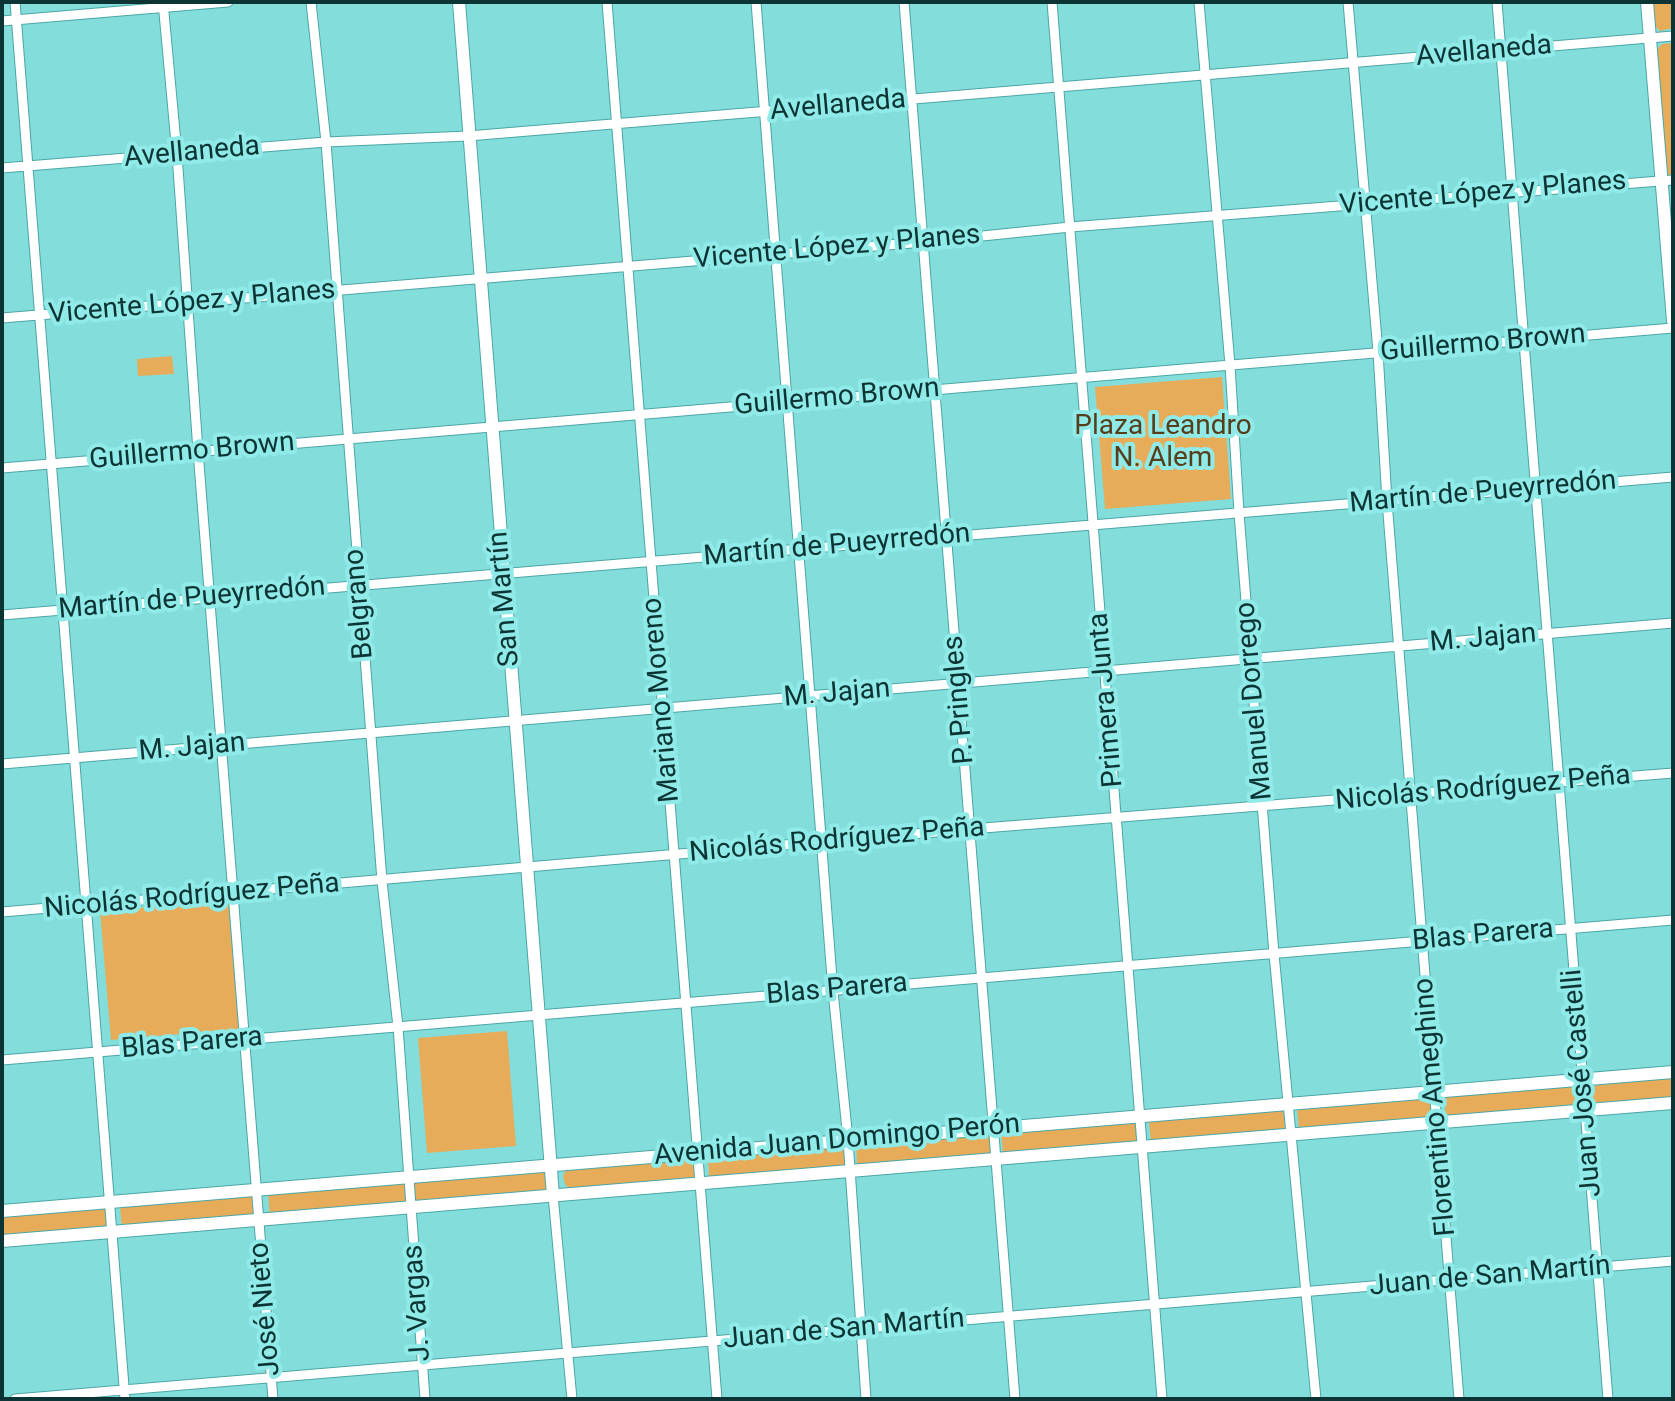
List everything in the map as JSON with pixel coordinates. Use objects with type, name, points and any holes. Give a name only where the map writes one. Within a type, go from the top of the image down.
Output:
[{"type":"main road","name":"San Martín","points":[[459,2],[553,1195]]},
{"type":"main road","points":[[1647,2],[1667,180],[1673,321]]},
{"type":"main road","name":"Avenida Juan Domingo Perón","points":[[2,1211],[1673,1072]]},
{"type":"main road","name":"Avenida Juan Domingo Perón","points":[[2,1241],[1673,1103]]},
{"type":"street","points":[[15,2],[125,1394]]},
{"type":"street","points":[[2,21],[163,5],[228,2]]},
{"type":"street","name":"Belgrano","points":[[311,2],[326,142],[358,586],[382,881],[398,1027],[410,1207]]},
{"type":"street","name":"Mariano Moreno","points":[[607,2],[717,1399]]},
{"type":"street","points":[[756,2],[833,991],[851,1170],[866,1399]]},
{"type":"street","name":"P. Pringles","points":[[904,2],[1015,1399]]},
{"type":"street","name":"Primera Junta","points":[[1052,2],[1162,1399]]},
{"type":"street","name":"Manuel Dorrego","points":[[1199,2],[1274,954],[1316,1399]]},
{"type":"street","name":"Florentino Ameghino","points":[[1348,2],[1459,1399]]},
{"type":"street","name":"Juan José Castelli","points":[[1497,2],[1608,1399]]},
{"type":"street","name":"José Nieto","points":[[163,5],[273,1399]]},
{"type":"street","name":"Avellaneda","points":[[2,168],[326,142],[468,136],[1673,36]]},
{"type":"street","name":"Vicente López y Planes","points":[[2,318],[924,242],[1070,227],[1667,180]]},
{"type":"street","name":"Guillermo Brown","points":[[2,468],[1673,328]]},
{"type":"street","name":"Martín de Pueyrredón","points":[[2,615],[1673,477]]},
{"type":"street","name":"M. Jajan","points":[[2,764],[1673,623]]},
{"type":"street","name":"Nicolás Rodríguez Peña","points":[[2,912],[1673,773]]},
{"type":"street","name":"Blas Parera","points":[[2,1060],[1673,920]]},
{"type":"street","points":[[553,1195],[572,1399]]},
{"type":"street","name":"J. Vargas","points":[[410,1207],[425,1399]]},
{"type":"street","name":"Juan de San Martín","points":[[15,1399],[125,1394],[271,1378],[1673,1261]]},
{"type":"green space","points":[[1653,2],[1673,2],[1673,28],[1660,31],[1655,26]]},
{"type":"green space","points":[[1673,43],[1673,178],[1667,173],[1657,49],[1662,44]]},
{"type":"green space","points":[[172,356],[174,374],[138,376],[137,359]]},
{"type":"green space","name":"Plaza Leandro N. Alem","points":[[1222,377],[1231,499],[1105,509],[1095,387]]},
{"type":"green space","points":[[228,900],[239,1029],[111,1040],[100,911]]},
{"type":"green space","points":[[507,1031],[516,1146],[427,1153],[418,1038]]},
{"type":"green space","points":[[1673,1078],[1673,1098],[1593,1106],[1591,1086]]},
{"type":"green space","points":[[1577,1086],[1578,1106],[1446,1117],[1444,1097]]},
{"type":"green space","points":[[1431,1097],[1433,1117],[1299,1129],[1297,1109]]},
{"type":"green space","points":[[1283,1109],[1285,1129],[1151,1142],[1149,1122]]},
{"type":"green space","points":[[1138,1120],[1140,1141],[1003,1153],[1001,1131]]},
{"type":"green space","points":[[991,1133],[992,1155],[857,1165],[856,1143]]},
{"type":"green space","points":[[845,1144],[847,1166],[709,1178],[708,1156]]},
{"type":"green space","points":[[696,1158],[697,1179],[569,1189],[563,1176],[567,1168]]},
{"type":"green space","points":[[543,1171],[548,1175],[549,1189],[538,1193],[415,1203],[414,1181]]},
{"type":"green space","points":[[404,1181],[406,1205],[270,1217],[268,1194]]},
{"type":"green space","points":[[254,1194],[256,1217],[122,1229],[120,1207]]},
{"type":"green space","points":[[107,1205],[109,1229],[2,1238],[2,1214]]}]
